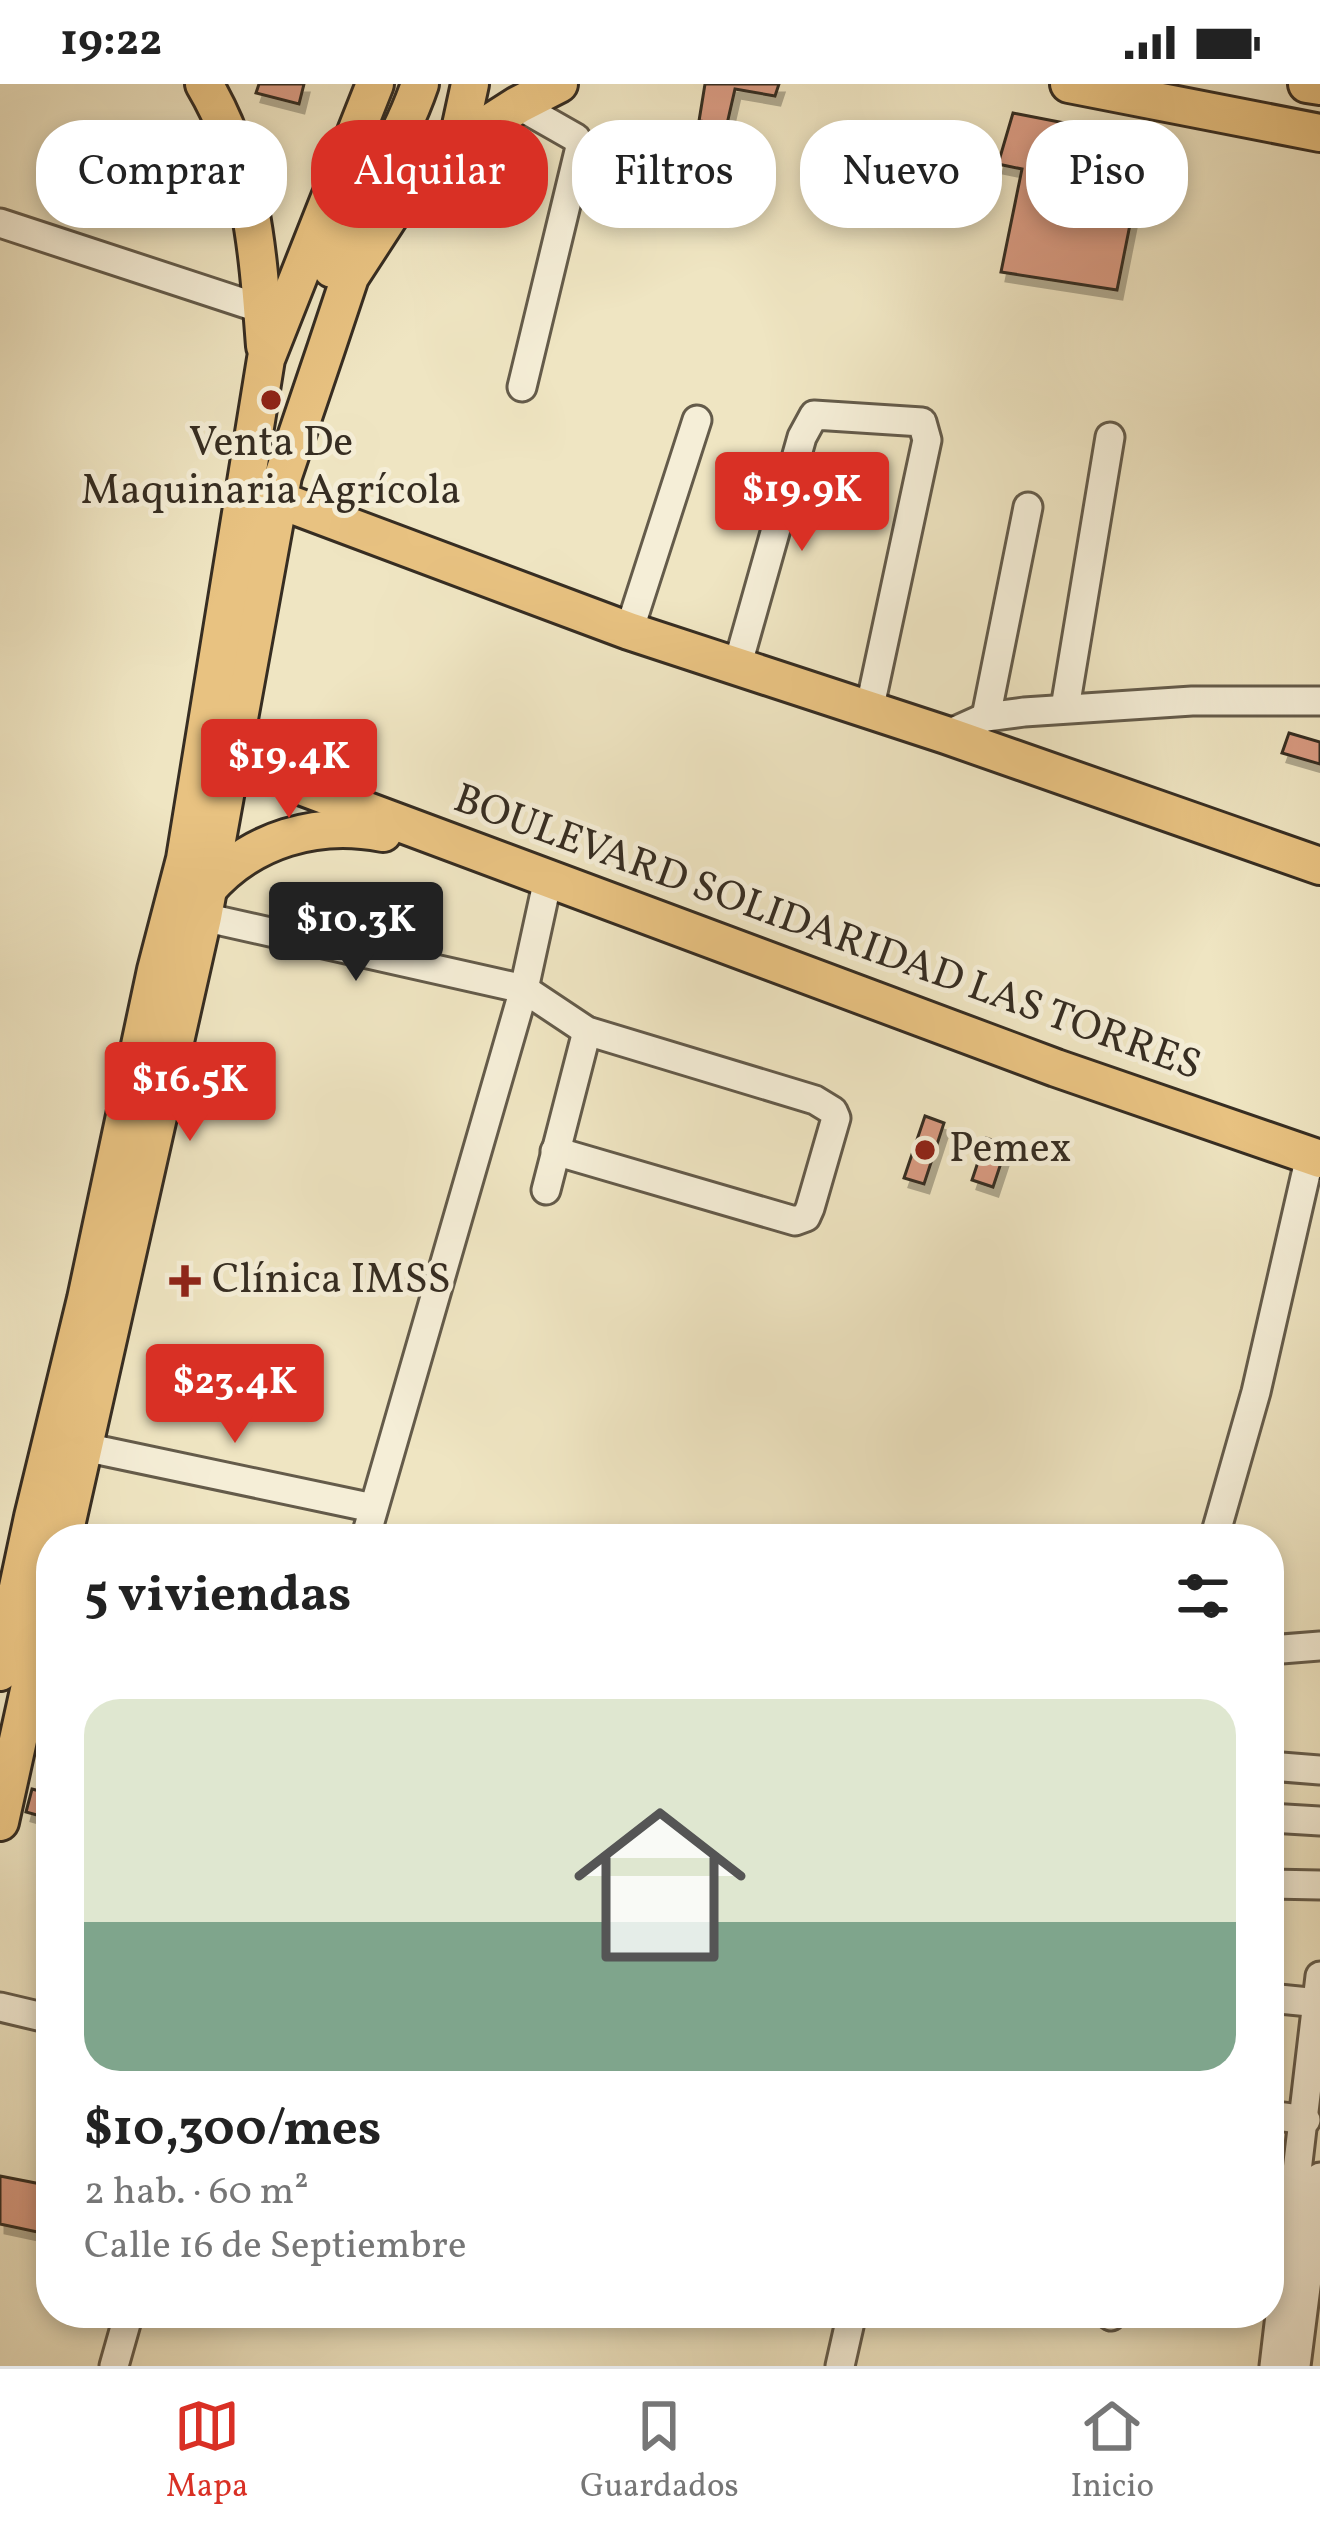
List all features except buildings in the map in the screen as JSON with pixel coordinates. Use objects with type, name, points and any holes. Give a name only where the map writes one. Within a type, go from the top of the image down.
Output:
[{"type":"main road","points":[[204,84],[252,204],[266,359]]},
{"type":"main road","points":[[26,1678],[33,1517],[185,860],[266,359],[375,84]]},
{"type":"main road","points":[[66,1524],[205,904],[281,488],[289,408],[308,331],[342,241],[408,119],[420,84]]},
{"type":"main road","points":[[462,120],[470,84]]},
{"type":"main road","points":[[495,120],[559,84]]},
{"type":"main road","points":[[1069,84],[1320,133]]},
{"type":"main road","points":[[1307,84],[1320,86]]},
{"type":"main road","points":[[281,488],[350,277],[381,228]]},
{"type":"main road","points":[[281,488],[629,631],[946,735],[1320,866]]},
{"type":"main road","name":"BOULEVARD SOLIDARIDAD LAS TORRES","points":[[210,687],[246,748],[295,784],[1037,1061],[1315,1157]]},
{"type":"main road","points":[[205,904],[253,851],[299,833],[326,828],[373,831],[459,848]]},
{"type":"main road","points":[[0,1822],[36,1643]]},
{"type":"street","points":[[518,105],[576,138],[580,147],[522,387]]},
{"type":"street","points":[[0,223],[262,309]]},
{"type":"street","points":[[737,667],[802,437],[814,415],[914,419],[925,424],[927,440],[869,711]]},
{"type":"street","points":[[629,631],[698,420]]},
{"type":"street","points":[[1065,708],[1110,437]]},
{"type":"street","points":[[986,717],[1028,507]]},
{"type":"street","points":[[946,735],[986,717],[1065,708],[1320,701]]},
{"type":"street","points":[[369,1524],[524,988],[548,880]]},
{"type":"street","points":[[205,904],[524,988],[587,1031],[815,1100],[836,1118],[806,1217],[795,1221],[555,1151]]},
{"type":"street","points":[[546,1190],[587,1031]]},
{"type":"street","points":[[1218,1524],[1307,1231],[1315,1157]]},
{"type":"street","points":[[84,1447],[373,1508]]},
{"type":"street","points":[[1284,1649],[1320,1646]]},
{"type":"street","points":[[1284,1767],[1320,1771]]},
{"type":"street","points":[[1284,1818],[1320,1821]]},
{"type":"street","points":[[1284,1884],[1320,1885]]},
{"type":"street","points":[[1284,1997],[1319,1994],[1284,2285]]},
{"type":"street","points":[[0,2007],[36,2015]]},
{"type":"street","points":[[1284,2117],[1306,2120]]},
{"type":"street","points":[[1295,2366],[1290,2236],[1320,2176]]},
{"type":"street","points":[[114,2366],[125,2328]]},
{"type":"street","points":[[840,2366],[849,2328]]},
{"type":"street","points":[[1274,2366],[1279,2328]]},
{"type":"place","name":"Venta De Maquinaria Agrícola","points":[[271,400]]},
{"type":"place","name":"Pemex","points":[[925,1150]]},
{"type":"place","name":"Clínica IMSS","points":[[185,1281]]}]
